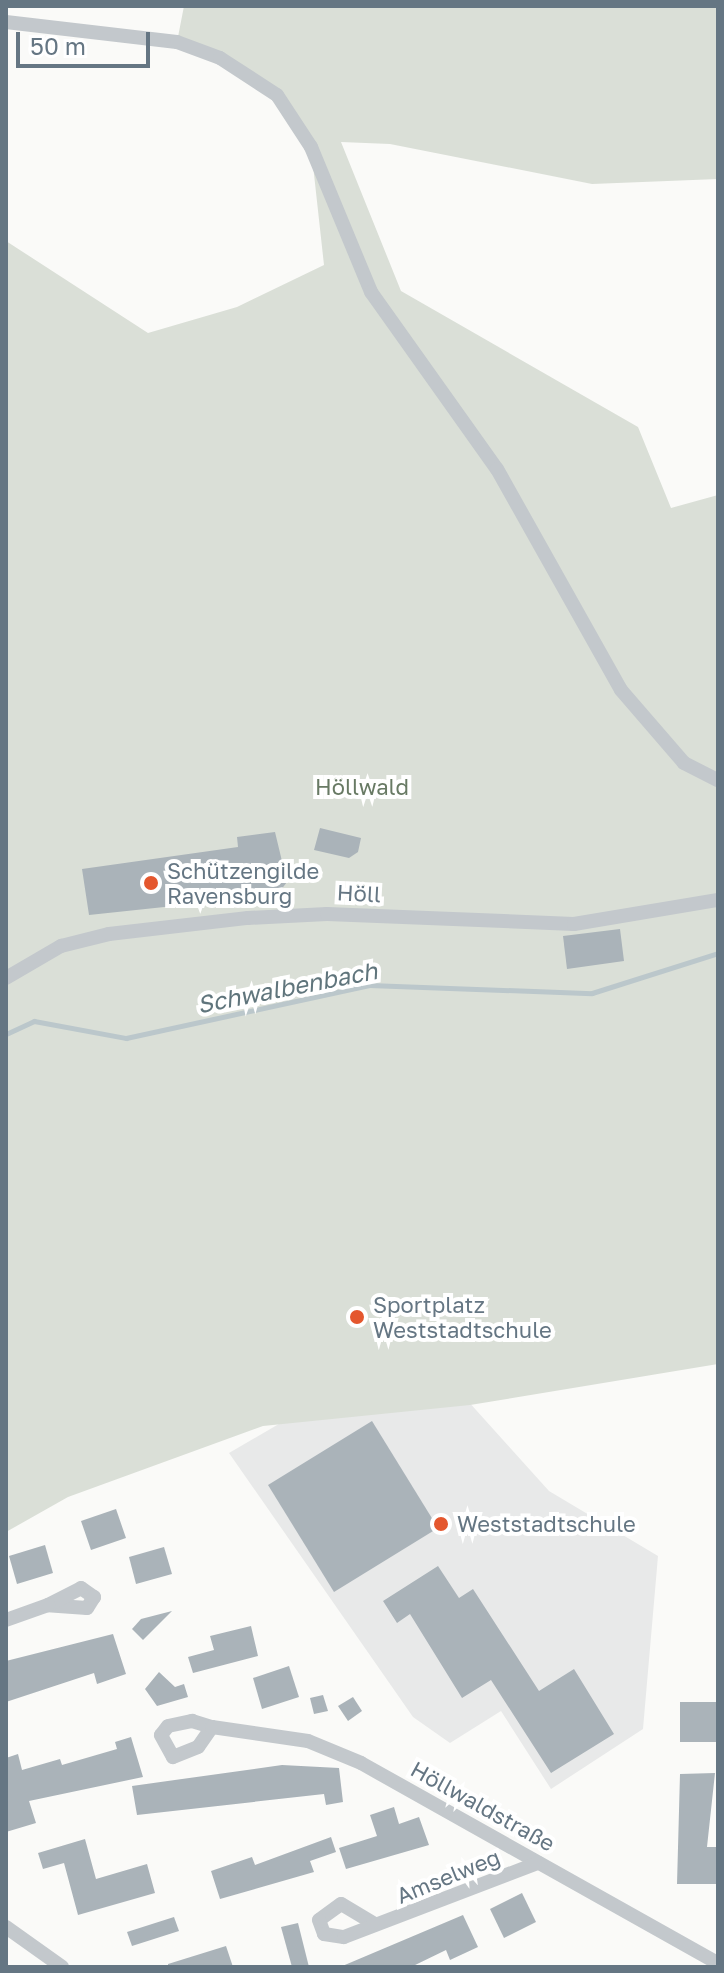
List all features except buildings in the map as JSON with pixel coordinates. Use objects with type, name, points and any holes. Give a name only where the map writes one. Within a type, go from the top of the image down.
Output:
[{"type":"street","points":[[6,22],[177,42],[220,58],[277,95],[311,147],[371,292],[497,469],[621,690],[684,763],[718,780]]},
{"type":"street","name":"Höll","points":[[6,978],[61,946],[109,934],[248,918],[327,914],[574,924],[718,900]]},
{"type":"street","points":[[6,1620],[48,1605]]},
{"type":"street","name":"Höllwaldstraße","points":[[212,1727],[321,1746],[718,1963]]},
{"type":"street","name":"Amselweg","points":[[373,1923],[412,1917],[538,1863]]},
{"type":"street","points":[[6,1927],[62,1967]]},
{"type":"shaded area","name":"Weststadtschule","points":[[440,1370],[549,1491],[658,1556],[643,1729],[551,1789],[501,1711],[450,1743],[413,1717],[229,1453],[320,1400]]},
{"type":"green space","name":"Höllwald","points":[[184,6],[718,6],[718,179],[592,184],[390,144],[341,142],[401,291],[638,427],[671,508],[718,495],[718,1364],[470,1405],[263,1426],[68,1497],[6,1532],[6,241],[148,333],[237,307],[324,265],[311,147],[277,95],[177,42]]},
{"type":"waterway","name":"Schwalbenbach","points":[[6,1034],[34,1021],[126,1038],[369,985],[592,993],[718,953]]},
{"type":"place","name":"Schützengilde Ravensburg","points":[[151,883]]},
{"type":"place","name":"Sportplatz Weststadtschule","points":[[357,1317]]},
{"type":"place","name":"Weststadtschule","points":[[441,1524]]}]
